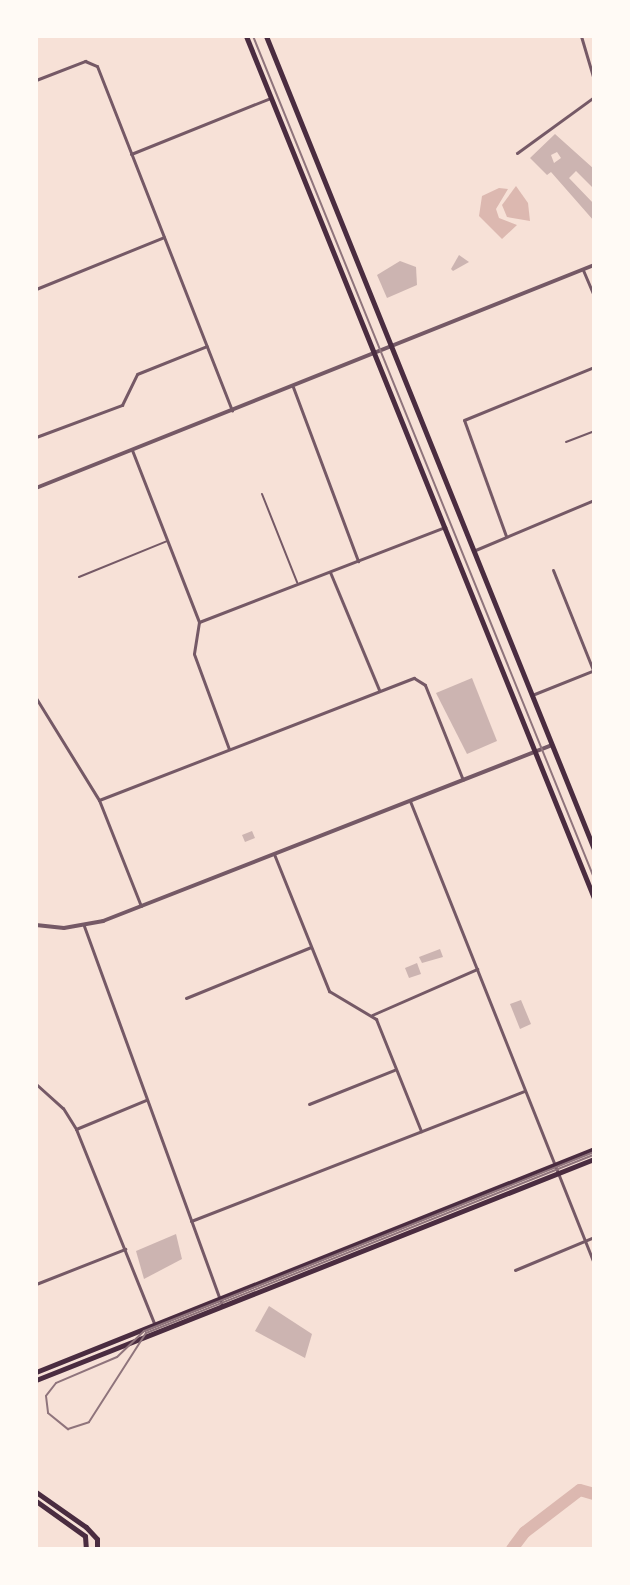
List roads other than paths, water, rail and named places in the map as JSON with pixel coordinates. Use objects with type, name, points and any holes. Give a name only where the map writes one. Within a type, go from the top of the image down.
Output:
[{"type":"main road","points":[[246,36],[594,898]]},
{"type":"main road","points":[[266,36],[594,849]]},
{"type":"main road","points":[[36,1380],[594,1149]]},
{"type":"main road","points":[[36,1372],[154,1323],[220,1302],[594,1159]]},
{"type":"main road","points":[[36,1492],[86,1527],[97,1539],[97,1549]]},
{"type":"main road","points":[[36,1501],[85,1536],[86,1549]]},
{"type":"street","points":[[581,36],[594,80]]},
{"type":"street","points":[[36,80],[85,61],[95,63],[233,411]]},
{"type":"street","points":[[517,153],[594,97]]},
{"type":"street","points":[[131,154],[270,98]]},
{"type":"street","points":[[36,289],[164,237]]},
{"type":"street","points":[[36,488],[594,265]]},
{"type":"street","points":[[583,270],[594,296]]},
{"type":"street","points":[[36,437],[122,405],[137,374],[207,346]]},
{"type":"street","points":[[506,536],[464,420],[594,367]]},
{"type":"street","points":[[293,387],[358,561]]},
{"type":"street","points":[[132,450],[199,622],[194,654],[229,749]]},
{"type":"street","points":[[473,551],[594,500]]},
{"type":"street","points":[[199,622],[446,527]]},
{"type":"street","points":[[532,695],[594,670],[553,570]]},
{"type":"street","points":[[330,572],[379,691]]},
{"type":"street","points":[[99,800],[410,678],[425,685],[463,780]]},
{"type":"street","points":[[36,698],[99,800],[141,906]]},
{"type":"street","points":[[36,925],[84,926],[552,745]]},
{"type":"street","points":[[410,801],[594,1264]]},
{"type":"street","points":[[274,854],[329,991],[340,1002],[372,1015],[421,1131]]},
{"type":"street","points":[[84,926],[220,1302]]},
{"type":"street","points":[[186,998],[311,947]]},
{"type":"street","points":[[372,1015],[477,969]]},
{"type":"street","points":[[309,1104],[396,1070]]},
{"type":"street","points":[[36,1084],[63,1108],[76,1129],[157,1331]]},
{"type":"street","points":[[191,1221],[525,1091]]},
{"type":"street","points":[[76,1129],[147,1099]]},
{"type":"street","points":[[515,1270],[594,1237]]},
{"type":"street","points":[[36,1284],[125,1249]]},
{"type":"lane","points":[[566,442],[594,431]]},
{"type":"lane","points":[[262,494],[298,584]]},
{"type":"lane","points":[[79,577],[167,541]]},
{"type":"waterway","points":[[512,1549],[525,1532],[580,1490],[594,1494]]},
{"type":"tram line","points":[[253,36],[594,878]]},
{"type":"tram line","points":[[594,1152],[144,1331],[117,1357],[56,1383],[46,1396],[48,1413],[68,1429],[89,1422],[146,1333],[594,1155]]}]
